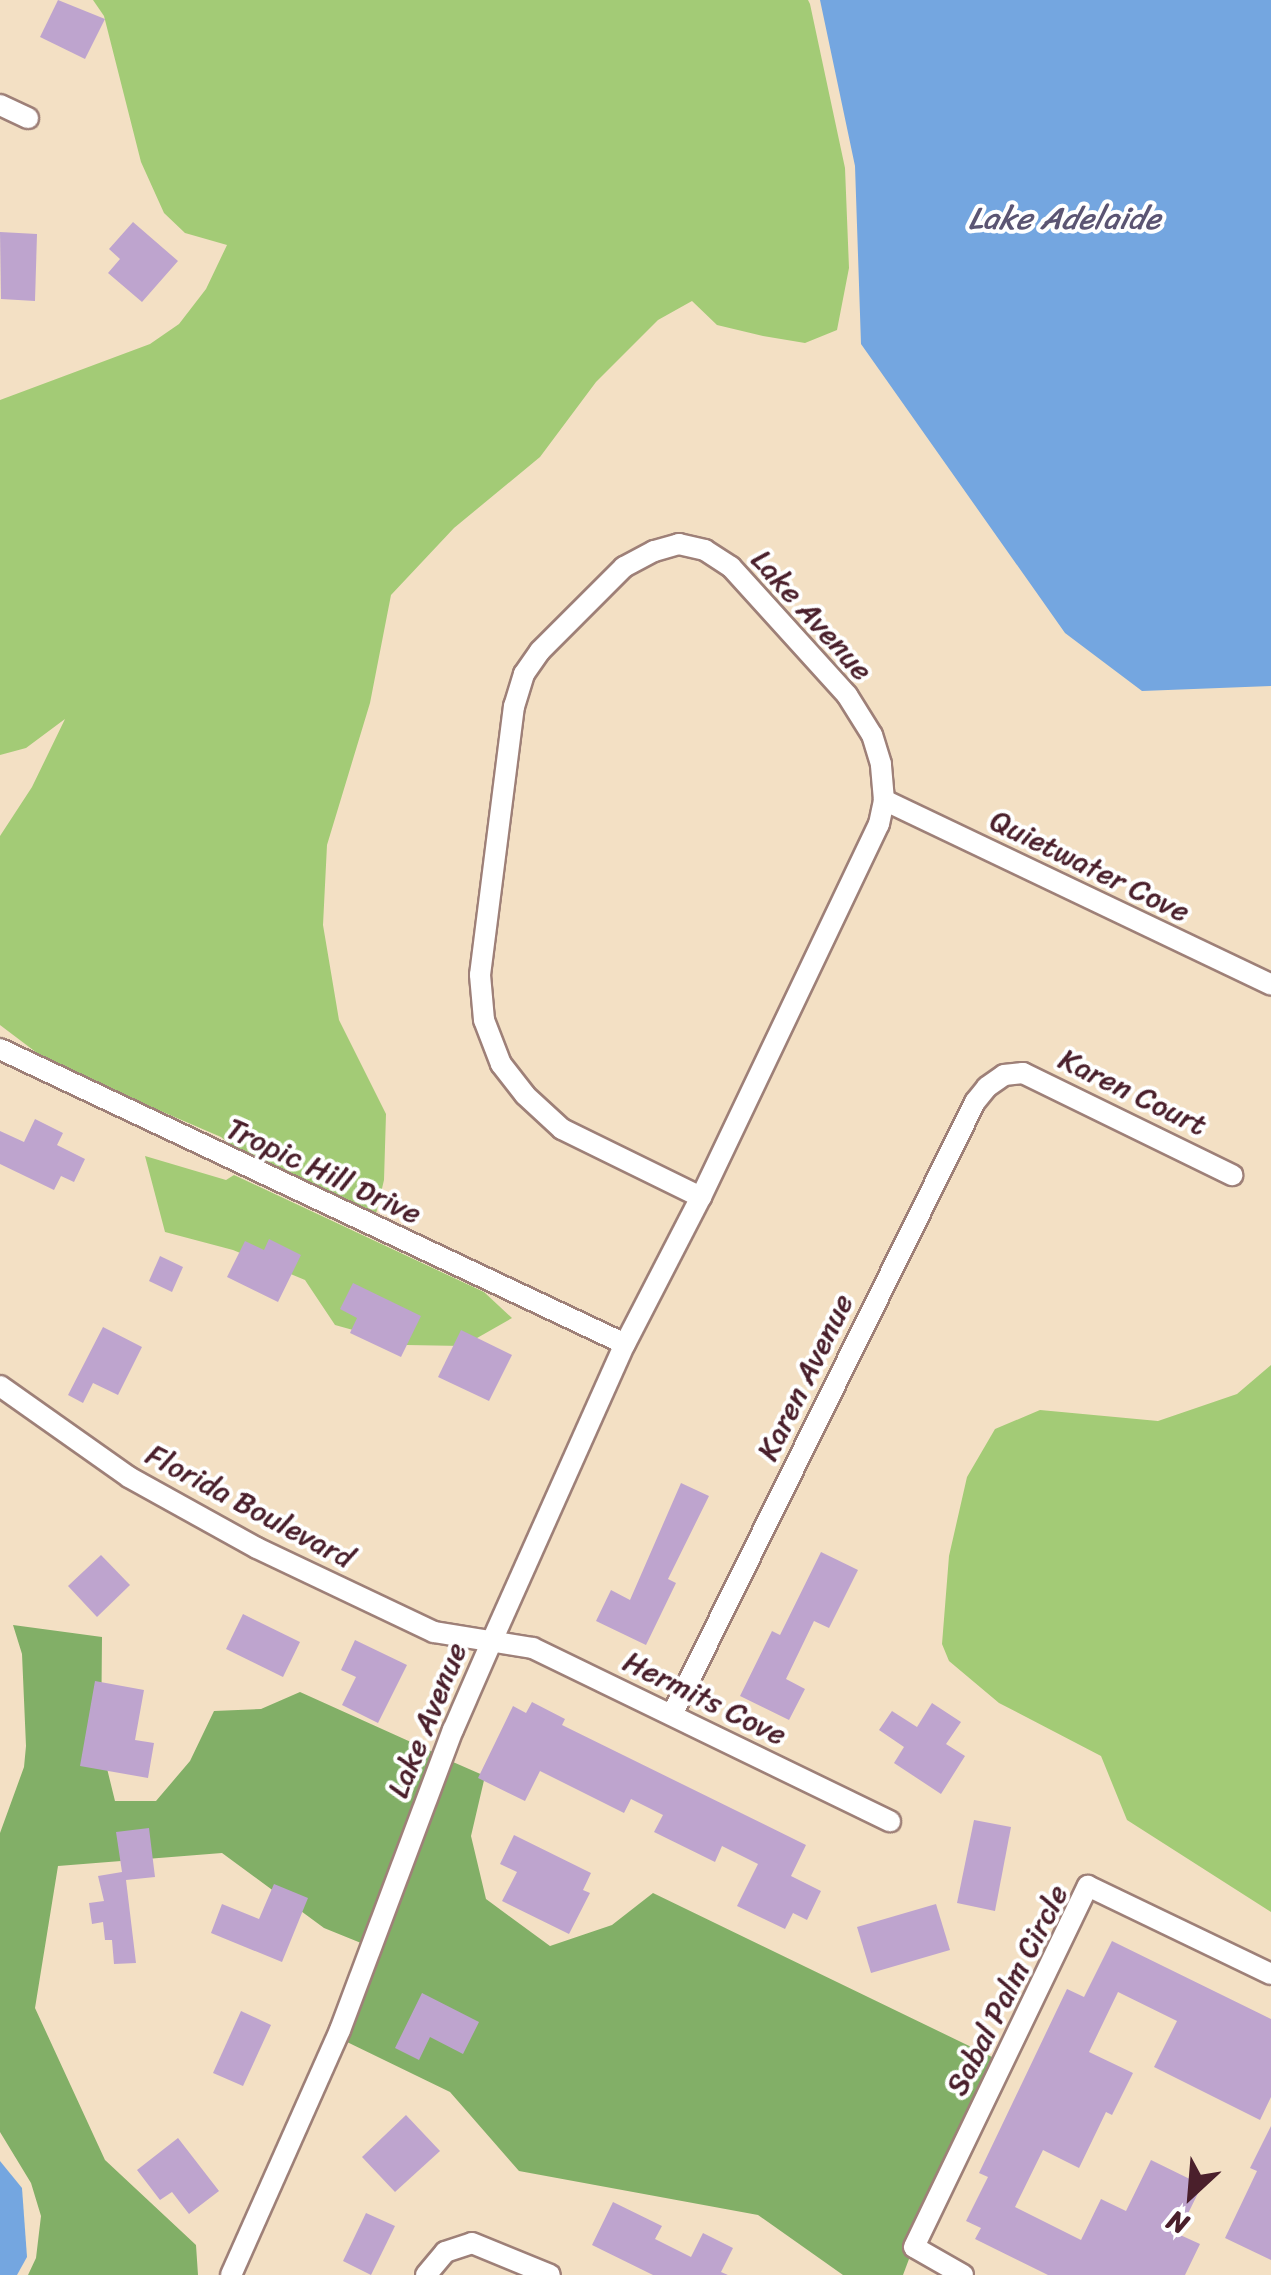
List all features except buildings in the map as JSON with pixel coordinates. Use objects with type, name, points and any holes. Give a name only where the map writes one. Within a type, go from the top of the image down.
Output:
[{"type":"street","points":[[0,105],[28,118]]},
{"type":"street","name":"Lake Avenue","points":[[234,2274],[340,2030],[453,1730],[491,1643],[625,1344],[700,1197],[868,854],[884,800],[882,764],[872,735],[847,695],[730,567],[705,550],[679,544],[654,551],[624,567],[540,651],[524,674],[514,706],[480,975],[484,1020],[501,1064],[524,1095],[562,1128],[700,1197]]},
{"type":"street","name":"Quietwater Cove","points":[[884,800],[1271,985]]},
{"type":"street","name":"Tropic Hill Drive","points":[[0,1049],[625,1344]]},
{"type":"street","name":"Karen Court","points":[[1004,1076],[1024,1073],[1046,1081],[1232,1175]]},
{"type":"street","name":"Karen Avenue","points":[[672,1715],[975,1102],[1004,1076]]},
{"type":"street","name":"Florida Boulevard","points":[[0,1386],[129,1477],[258,1548],[434,1632],[491,1643]]},
{"type":"street","name":"Hermits Cove","points":[[491,1643],[533,1648],[890,1821]]},
{"type":"street","name":"Sabal Palm Circle","points":[[963,2275],[914,2247],[1088,1886],[1271,1974]]},
{"type":"street","points":[[426,2275],[446,2252],[472,2244],[550,2275]]},
{"type":"green space","points":[[93,0],[808,0],[810,4],[845,168],[849,268],[837,330],[805,343],[763,336],[717,325],[692,301],[658,320],[596,382],[540,457],[454,528],[391,595],[370,703],[327,845],[323,925],[339,1020],[386,1114],[384,1180],[376,1214],[236,1149],[221,1137],[84,1078],[41,1056],[0,1025],[0,836],[32,787],[65,719],[26,748],[0,755],[0,400],[150,344],[179,324],[206,289],[227,245],[185,233],[164,213],[141,162],[104,16]]},
{"type":"green space","points":[[145,1156],[226,1180],[234,1175],[484,1292],[512,1318],[463,1346],[407,1345],[335,1325],[305,1280],[233,1250],[165,1232]]},
{"type":"green space","points":[[1271,1365],[1271,1912],[1127,1820],[1101,1756],[999,1703],[949,1661],[942,1644],[949,1556],[967,1477],[995,1429],[1040,1410],[1158,1421],[1237,1394]]},
{"type":"green space","points":[[13,1625],[102,1637],[101,1744],[115,1801],[156,1801],[190,1761],[214,1711],[261,1709],[300,1692],[433,1752],[361,1943],[324,1928],[222,1853],[58,1866],[35,2008],[105,2160],[196,2245],[198,2275],[28,2275],[36,2258],[41,2216],[31,2183],[0,2132],[0,1833],[24,1767],[26,1746],[22,1654]]},
{"type":"green space","points":[[453,1762],[485,1776],[471,1836],[486,1899],[550,1946],[612,1925],[653,1893],[992,2057],[904,2242],[909,2259],[903,2275],[843,2275],[758,2215],[519,2171],[450,2092],[347,2042]]},
{"type":"water","name":"Lake Adelaide","points":[[820,0],[1271,0],[1271,686],[1142,691],[1065,633],[861,344],[855,166]]},
{"type":"water","points":[[0,2161],[22,2188],[27,2257],[17,2275],[0,2275]]}]
